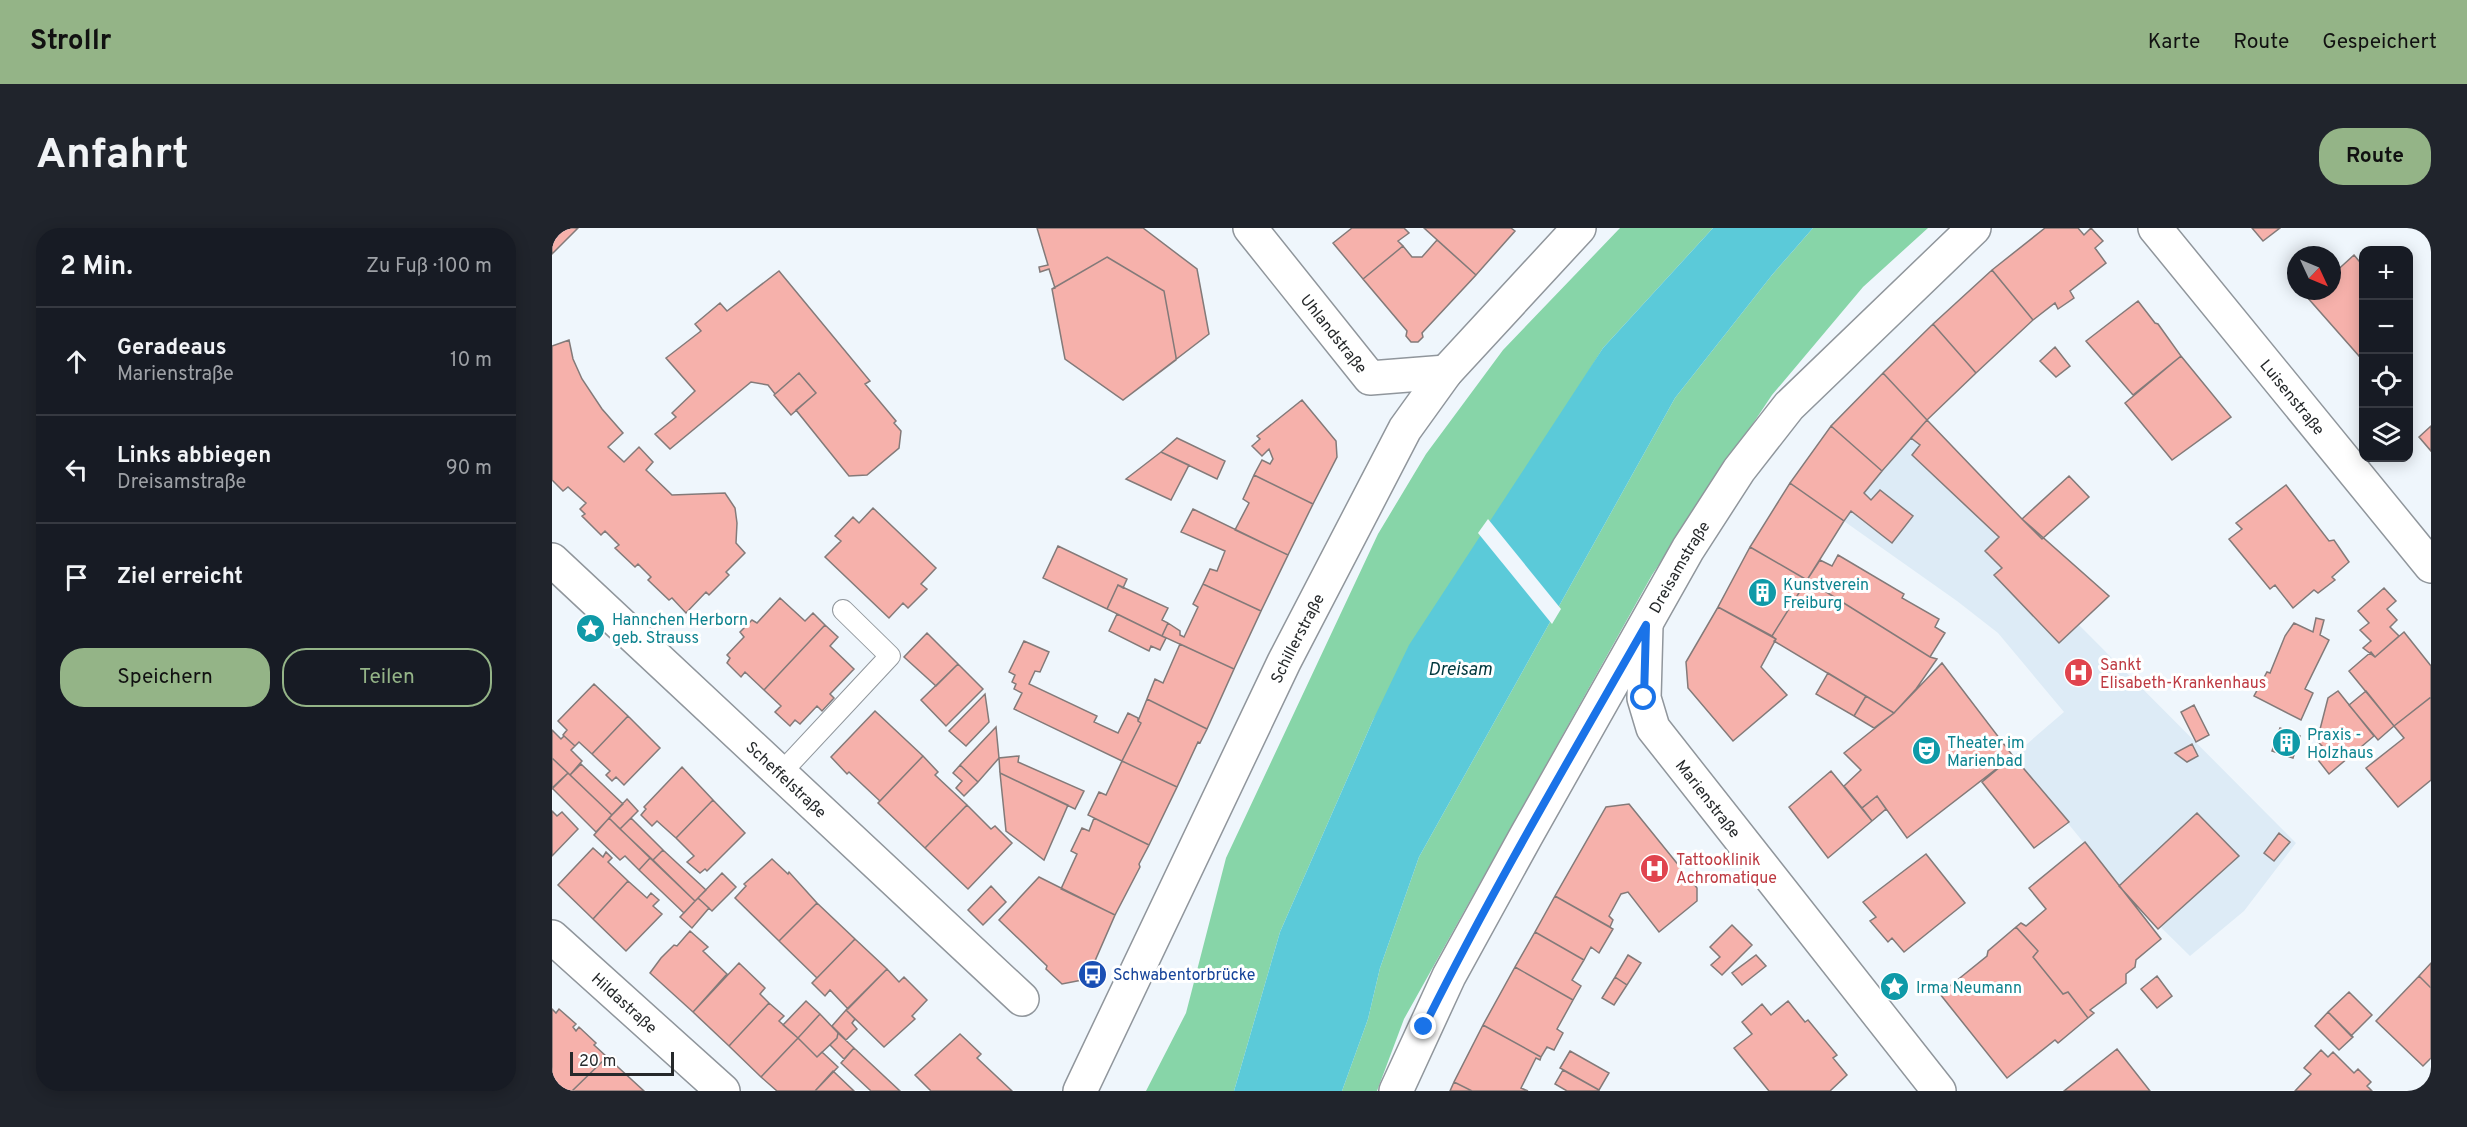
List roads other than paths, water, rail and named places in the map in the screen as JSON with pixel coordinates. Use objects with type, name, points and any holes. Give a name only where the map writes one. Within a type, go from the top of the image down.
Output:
[{"type":"street","name":"Uhlandstraße","points":[[1250,228],[1370,378],[1446,372]]},
{"type":"street","name":"Schillerstraße","points":[[1080,1091],[1284,662],[1405,429],[1446,372],[1579,228]]},
{"type":"street","name":"Dreisamstraße","points":[[1396,1091],[1449,976],[1688,549],[1739,470],[1789,406],[1974,228]]},
{"type":"street","name":"Luisenstraße","points":[[2155,228],[2431,566]]},
{"type":"street","name":"Scheffelstraße","points":[[552,561],[1022,999]]},
{"type":"street","name":"Marienstraße","points":[[1646,625],[1644,698],[1653,728],[1939,1091]]},
{"type":"street","name":"Hildastraße","points":[[552,937],[723,1091]]},
{"type":"lane","points":[[780,774],[890,657],[843,610]]},
{"type":"water","name":"Dreisam","points":[[1713,228],[1813,228],[1772,275],[1675,398],[1419,857],[1380,968],[1368,1019],[1342,1091],[1234,1091],[1280,932],[1373,720],[1409,645],[1603,348]]},
{"type":"place","name":"Kunstverein Freiburg","points":[[1762,593]]},
{"type":"place","name":"Hannchen Herborn geb. Strauss","points":[[591,628]]},
{"type":"place","name":"Sankt Elisabeth-Krankenhaus","points":[[2079,673]]},
{"type":"place","name":"Praxis - Holzhaus","points":[[2286,743]]},
{"type":"place","name":"Theater im Marienbad","points":[[1926,751]]},
{"type":"place","name":"Tattooklinik Achromatique","points":[[1655,868]]},
{"type":"place","name":"Schwabentorbrücke","points":[[1092,974]]},
{"type":"place","name":"Irma Neumann","points":[[1895,987]]}]
